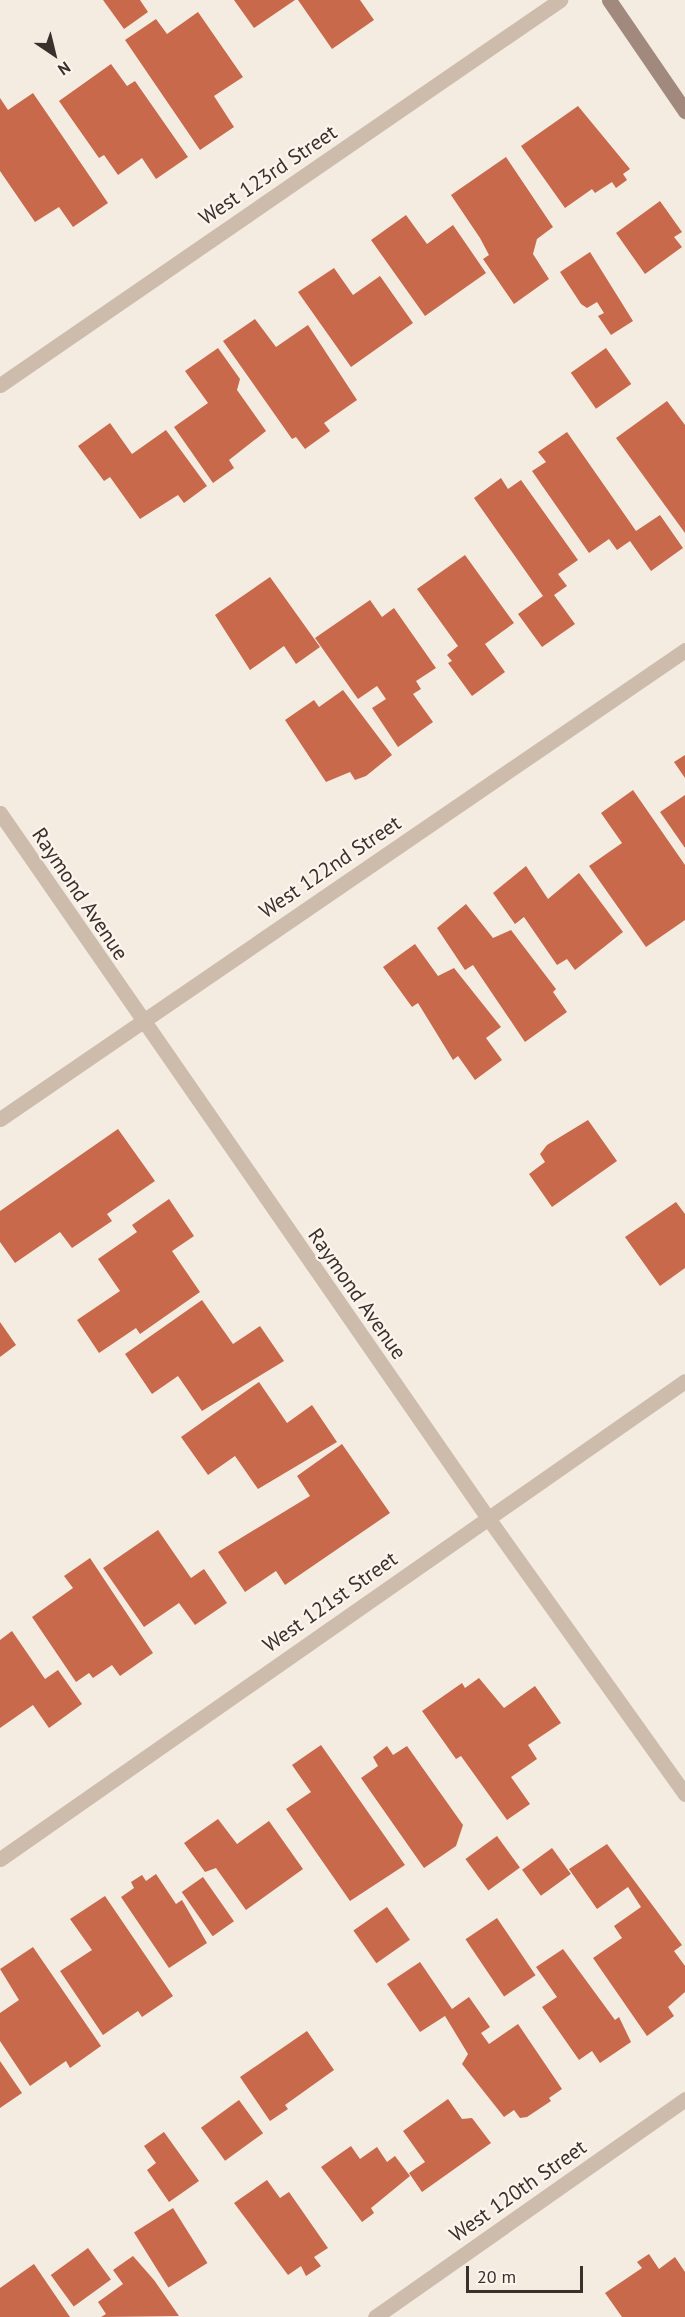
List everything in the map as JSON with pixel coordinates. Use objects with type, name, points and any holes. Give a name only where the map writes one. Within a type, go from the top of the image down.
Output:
[{"type":"main road","points":[[609,0],[685,111]]},
{"type":"street","name":"West 123rd Street","points":[[0,385],[560,0]]},
{"type":"street","name":"West 122nd Street","points":[[0,1119],[685,650]]},
{"type":"street","name":"Raymond Avenue","points":[[0,813],[141,1021],[488,1518],[685,1794]]},
{"type":"street","name":"West 121st Street","points":[[0,1859],[685,1381]]},
{"type":"street","name":"West 120th Street","points":[[375,2317],[685,2099]]},
{"type":"building","points":[[103,0],[140,0],[148,12],[124,29]]},
{"type":"building","points":[[234,0],[295,0],[254,28]]},
{"type":"building","points":[[298,0],[360,0],[374,20],[332,49]]},
{"type":"building","points":[[198,12],[243,77],[214,96],[234,127],[200,150],[125,40],[156,19],[167,34]]},
{"type":"building","points":[[111,64],[127,86],[135,81],[188,157],[156,179],[142,158],[118,175],[104,155],[99,158],[59,101]]},
{"type":"building","points":[[33,93],[108,203],[73,227],[59,207],[35,222],[0,171],[0,98],[8,110]]},
{"type":"building","points":[[578,106],[630,169],[623,174],[627,180],[616,188],[612,182],[595,193],[592,189],[565,208],[521,146]]},
{"type":"building","points":[[506,157],[553,227],[537,239],[533,254],[549,279],[514,304],[483,259],[489,255],[451,195]]},
{"type":"building","points":[[660,201],[682,232],[674,237],[682,247],[645,274],[616,233]]},
{"type":"building","points":[[406,215],[427,244],[453,225],[486,273],[425,316],[371,240]]},
{"type":"building","points":[[590,252],[633,321],[611,335],[598,316],[604,313],[597,302],[587,308],[581,304],[560,272]]},
{"type":"building","points":[[334,268],[353,295],[380,276],[413,323],[351,367],[298,292]]},
{"type":"building","points":[[255,319],[276,347],[308,325],[357,400],[324,423],[330,431],[305,449],[296,437],[292,439],[223,341]]},
{"type":"building","points":[[218,348],[240,379],[237,390],[266,431],[229,460],[234,468],[213,483],[174,427],[208,403],[185,371]]},
{"type":"building","points":[[606,348],[631,384],[596,409],[571,373]]},
{"type":"building","points":[[667,401],[685,425],[685,533],[616,438]]},
{"type":"building","points":[[110,423],[132,454],[166,430],[207,486],[184,503],[178,495],[140,519],[110,477],[104,481],[78,446]]},
{"type":"building","points":[[567,432],[636,531],[660,515],[683,548],[651,571],[630,541],[617,550],[609,539],[589,553],[532,471],[546,462],[538,452]]},
{"type":"building","points":[[501,478],[508,489],[521,480],[578,560],[558,574],[567,586],[554,595],[575,624],[542,647],[518,614],[543,596],[474,498]]},
{"type":"building","points":[[465,555],[514,623],[485,644],[505,672],[472,696],[448,663],[452,661],[447,655],[458,646],[417,589]]},
{"type":"building","points":[[270,577],[320,647],[296,664],[284,646],[250,670],[215,615]]},
{"type":"building","points":[[370,600],[382,617],[394,608],[436,668],[416,681],[421,689],[413,694],[433,722],[398,747],[372,708],[386,699],[377,686],[358,699],[315,638]]},
{"type":"building","points":[[343,690],[392,755],[366,776],[355,780],[350,772],[326,782],[285,720],[314,700],[319,707]]},
{"type":"building","points":[[685,755],[685,778],[674,762]]},
{"type":"building","points":[[633,790],[685,865],[685,920],[646,947],[589,866],[622,843],[601,813]]},
{"type":"building","points":[[685,795],[685,848],[660,812]]},
{"type":"building","points":[[526,866],[548,899],[579,873],[623,932],[575,970],[567,959],[557,965],[524,917],[515,924],[493,893]]},
{"type":"building","points":[[466,904],[493,938],[511,930],[556,989],[553,992],[567,1012],[525,1042],[473,965],[465,970],[437,928]]},
{"type":"building","points":[[415,944],[438,976],[454,968],[501,1027],[486,1038],[502,1060],[475,1080],[458,1056],[453,1060],[418,1003],[412,1007],[383,967]]},
{"type":"building","points":[[588,1120],[617,1161],[552,1207],[529,1174],[545,1162],[540,1154],[547,1145]]},
{"type":"building","points":[[118,1129],[155,1181],[107,1214],[112,1221],[72,1248],[60,1232],[15,1263],[0,1242],[0,1211]]},
{"type":"building","points":[[169,1199],[194,1236],[172,1251],[200,1292],[140,1334],[136,1328],[99,1353],[77,1320],[120,1291],[98,1259],[137,1232],[132,1225]]},
{"type":"building","points":[[676,1202],[685,1214],[685,1268],[660,1286],[625,1237]]},
{"type":"building","points":[[202,1300],[233,1344],[260,1326],[284,1361],[202,1411],[178,1376],[152,1394],[125,1354]]},
{"type":"building","points":[[0,1322],[16,1345],[0,1357]]},
{"type":"building","points":[[259,1382],[287,1423],[312,1405],[337,1442],[258,1489],[235,1456],[208,1475],[181,1437]]},
{"type":"building","points":[[342,1444],[390,1513],[285,1585],[276,1571],[245,1592],[218,1552],[310,1496],[297,1476]]},
{"type":"building","points":[[158,1530],[191,1578],[204,1569],[227,1603],[195,1625],[179,1603],[144,1627],[103,1568]]},
{"type":"building","points":[[90,1558],[153,1653],[120,1676],[112,1665],[93,1678],[89,1673],[76,1682],[32,1617],[73,1588],[64,1576]]},
{"type":"building","points":[[12,1631],[45,1679],[58,1670],[82,1704],[49,1728],[33,1705],[0,1728],[0,1640]]},
{"type":"building","points":[[479,1678],[504,1708],[535,1686],[561,1723],[528,1745],[537,1759],[511,1777],[530,1804],[507,1820],[461,1756],[456,1759],[422,1711],[462,1683],[465,1688]]},
{"type":"building","points":[[321,1745],[405,1865],[350,1901],[286,1809],[311,1792],[292,1765]]},
{"type":"building","points":[[387,1746],[393,1755],[407,1746],[463,1825],[456,1846],[424,1868],[361,1778],[378,1766],[373,1757]]},
{"type":"building","points":[[218,1819],[237,1844],[269,1821],[303,1869],[246,1910],[216,1868],[205,1872],[184,1843]]},
{"type":"building","points":[[497,1836],[520,1868],[488,1890],[465,1859]]},
{"type":"building","points":[[607,1844],[682,1945],[674,1951],[685,1966],[685,1992],[668,2007],[674,2016],[647,2036],[593,1958],[622,1938],[614,1926],[641,1907],[628,1887],[597,1909],[569,1869]]},
{"type":"building","points":[[552,1848],[571,1874],[541,1896],[522,1870]]},
{"type":"building","points":[[156,1874],[176,1904],[182,1900],[207,1943],[169,1968],[121,1897],[134,1888],[131,1882],[142,1875],[146,1881]]},
{"type":"building","points":[[203,1877],[234,1921],[213,1936],[182,1892]]},
{"type":"building","points":[[105,1896],[173,1996],[142,2017],[138,2011],[103,2035],[60,1971],[92,1950],[70,1919]]},
{"type":"building","points":[[387,1907],[410,1940],[376,1963],[353,1931]]},
{"type":"building","points":[[497,1918],[536,1975],[504,1996],[465,1939]]},
{"type":"building","points":[[33,1947],[101,2046],[70,2068],[66,2061],[30,2086],[0,2041],[0,2013],[19,2000],[0,1969]]},
{"type":"building","points":[[563,1949],[615,2020],[619,2017],[631,2042],[600,2063],[592,2051],[579,2060],[542,2007],[557,1997],[536,1967]]},
{"type":"building","points":[[420,1962],[452,2009],[469,1997],[490,2027],[481,2033],[489,2044],[518,2024],[562,2089],[549,2098],[551,2101],[527,2117],[520,2118],[514,2110],[504,2117],[462,2064],[468,2054],[445,2016],[420,2032],[387,1984]]},
{"type":"building","points":[[307,2031],[334,2070],[285,2105],[288,2109],[270,2121],[240,2077]]},
{"type":"building","points":[[0,2061],[22,2093],[0,2108]]},
{"type":"building","points":[[448,2099],[462,2119],[472,2118],[491,2143],[422,2192],[409,2173],[425,2162],[403,2131]]},
{"type":"building","points":[[239,2100],[263,2133],[225,2161],[201,2128]]},
{"type":"building","points":[[164,2132],[199,2181],[169,2202],[147,2170],[156,2163],[144,2146]]},
{"type":"building","points":[[351,2146],[360,2159],[377,2147],[387,2162],[395,2156],[410,2176],[371,2208],[374,2213],[362,2222],[321,2167]]},
{"type":"building","points":[[267,2180],[280,2198],[289,2192],[328,2248],[314,2257],[321,2266],[306,2276],[301,2266],[288,2275],[234,2203]]},
{"type":"building","points":[[173,2208],[207,2263],[168,2287],[134,2232]]},
{"type":"building","points":[[88,2248],[111,2280],[74,2307],[51,2275]]},
{"type":"building","points":[[649,2254],[659,2269],[675,2257],[685,2272],[685,2317],[622,2317],[605,2293],[642,2268],[637,2262]]},
{"type":"building","points":[[133,2256],[154,2280],[179,2316],[101,2317],[106,2314],[98,2302],[123,2284],[113,2270]]},
{"type":"building","points":[[34,2264],[70,2317],[0,2317],[0,2288]]}]
